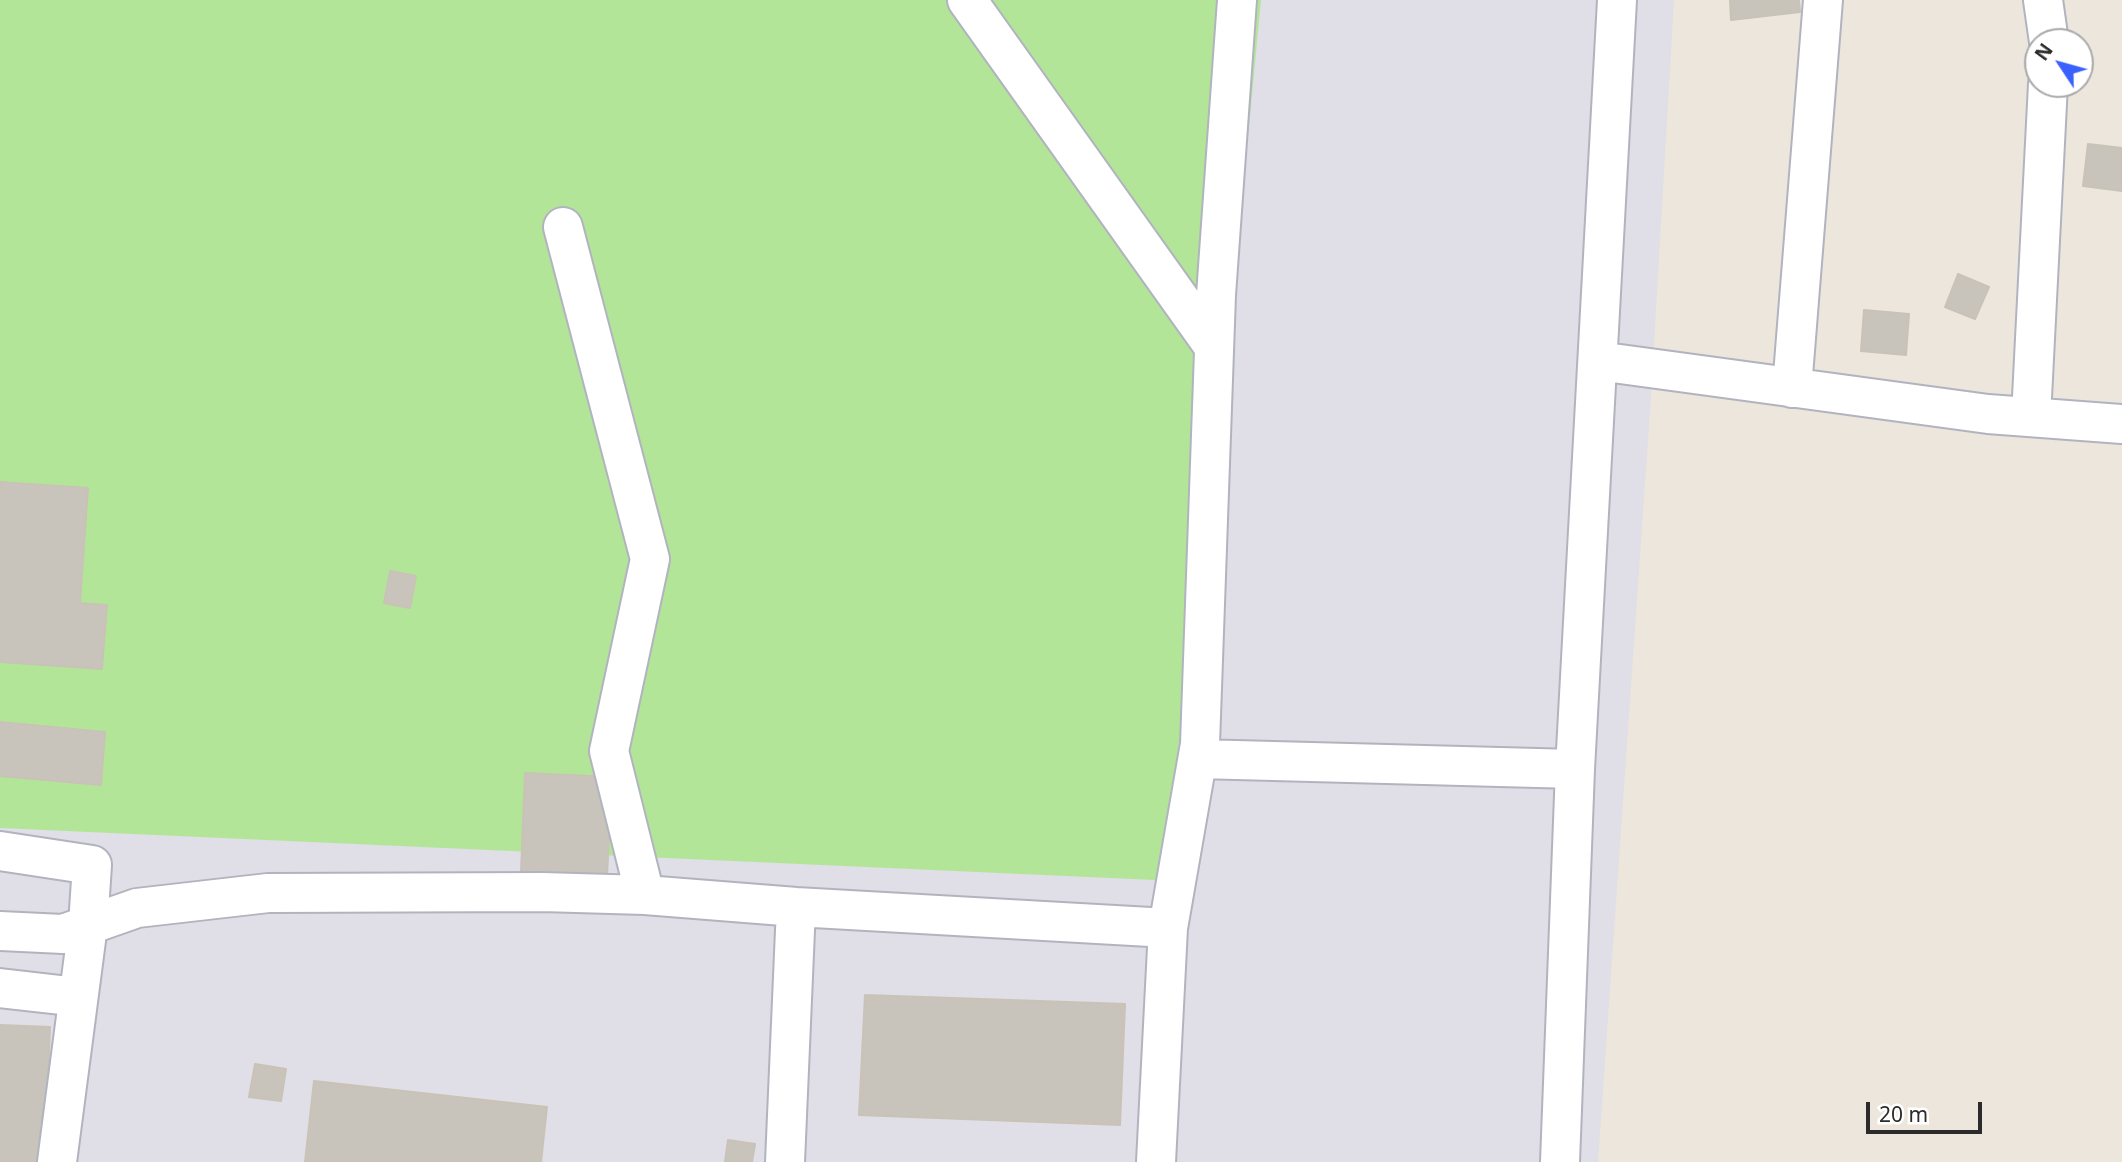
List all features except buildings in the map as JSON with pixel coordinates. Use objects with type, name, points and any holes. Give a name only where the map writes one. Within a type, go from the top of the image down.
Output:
[{"type":"street","points":[[967,0],[1214,347]]},
{"type":"street","points":[[1156,1162],[1168,928],[1200,744],[1217,281],[1237,0]]},
{"type":"street","points":[[1560,1162],[1575,769],[1617,0]]},
{"type":"street","points":[[1792,388],[1823,0]]},
{"type":"street","points":[[2043,0],[2047,28]]},
{"type":"street","points":[[2031,417],[2047,98]]},
{"type":"street","points":[[563,227],[650,559],[609,751],[645,895]]},
{"type":"street","points":[[1598,361],[1988,414],[2122,424]]},
{"type":"street","points":[[1198,759],[1575,769]]},
{"type":"street","points":[[0,851],[92,865],[88,925],[57,1162]]},
{"type":"street","points":[[0,931],[63,934],[137,908],[268,892],[542,892],[645,895],[796,907],[1168,928]]},
{"type":"street","points":[[785,1162],[796,907]]},
{"type":"street","points":[[0,988],[78,997]]},
{"type":"shaded area","points":[[0,0],[1674,0],[1650,411],[1598,1162],[0,1162]]},
{"type":"green space","points":[[0,0],[1261,0],[1177,881],[0,828]]}]
